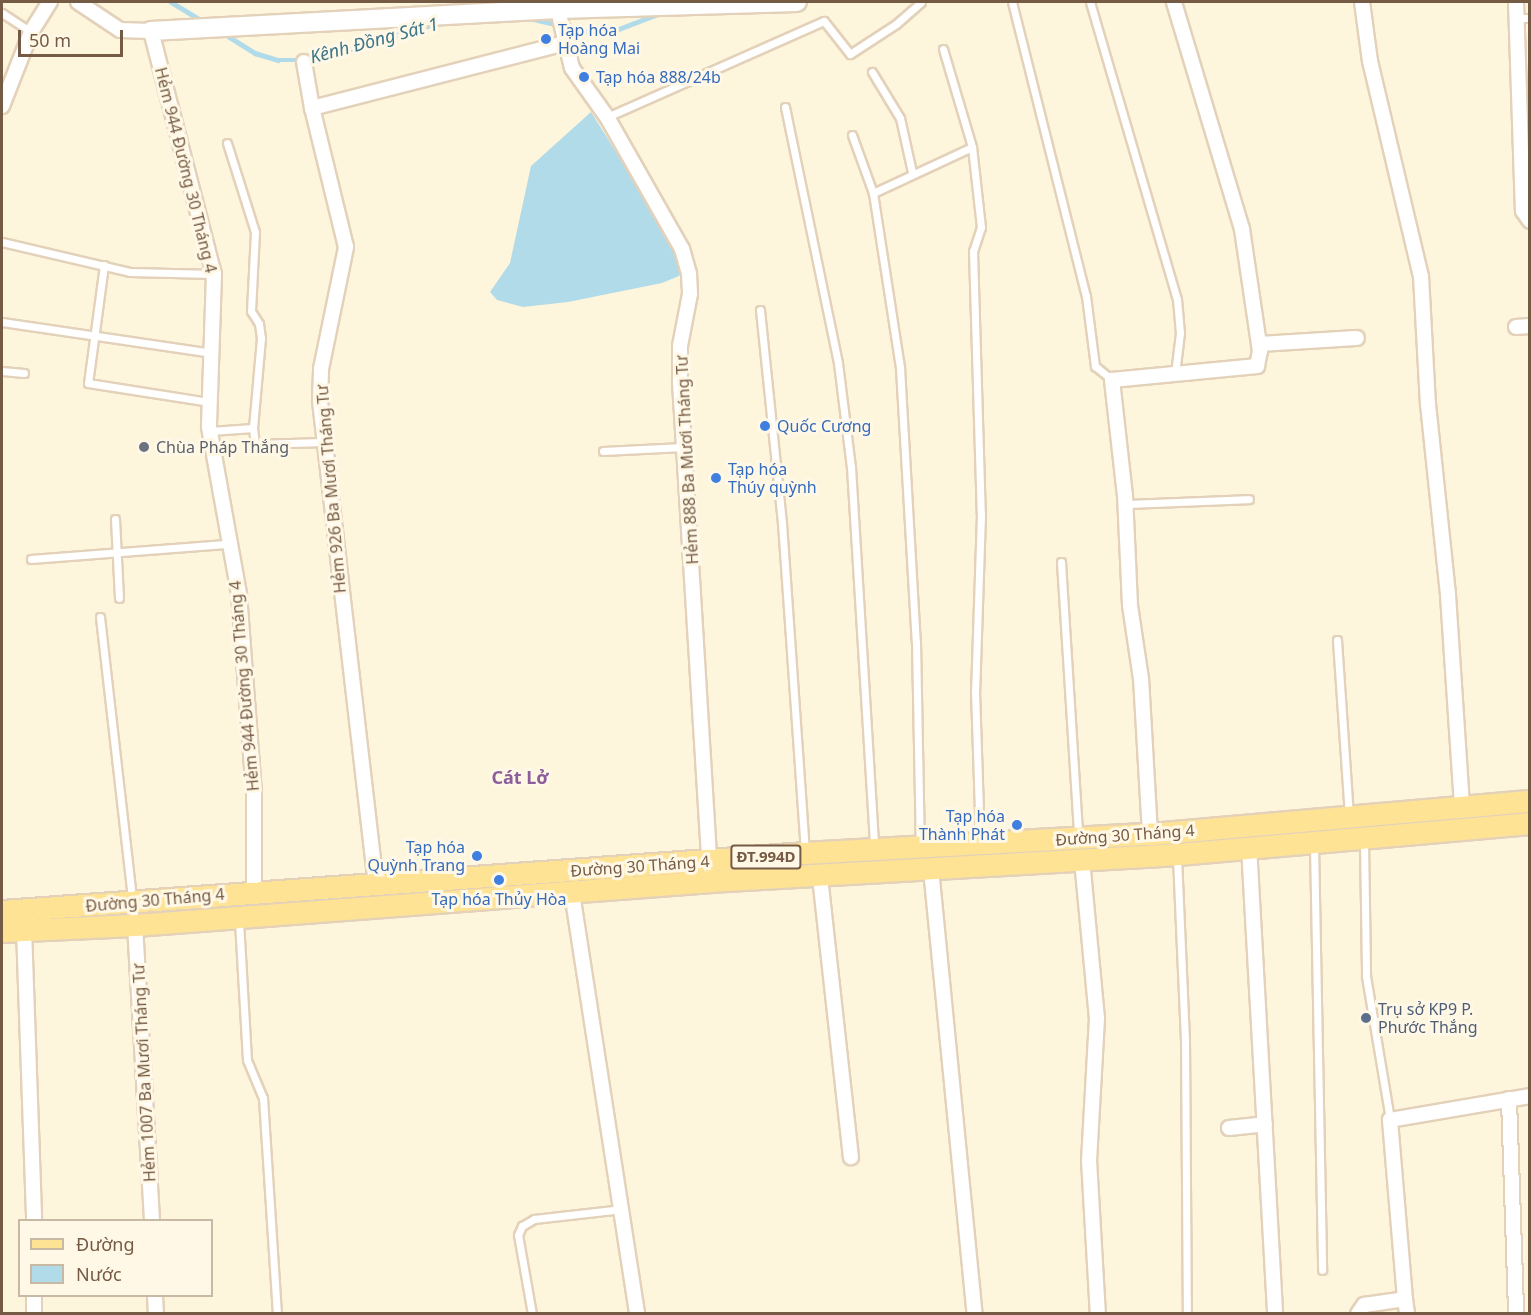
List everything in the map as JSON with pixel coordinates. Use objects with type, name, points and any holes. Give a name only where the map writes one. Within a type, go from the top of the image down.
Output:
[{"type":"main road","name":"Đường 30 Tháng 4","points":[[2,930],[135,925],[239,915],[572,893],[805,854],[1150,834],[1530,801]]},
{"type":"main road","name":"Đường 30 Tháng 4","points":[[2,911],[569,870],[710,871],[820,877],[1177,854],[1530,823]]},
{"type":"main road","points":[[1078,838],[1082,860]]},
{"type":"main road","points":[[569,870],[572,893]]},
{"type":"street","points":[[2,105],[31,32],[50,2]]},
{"type":"street","points":[[78,2],[120,30],[151,31],[556,5],[796,2]]},
{"type":"street","points":[[1150,834],[1142,687],[1126,570],[1125,504],[1112,380],[1175,372],[1257,366],[1259,344],[1242,229],[1174,2]]},
{"type":"street","points":[[1362,2],[1370,61],[1421,276],[1428,404],[1448,595],[1462,807]]},
{"type":"street","points":[[1516,2],[1523,18],[1526,219]]},
{"type":"street","name":"Hẻm 888 Ba Mươi Tháng Tư","points":[[556,5],[572,68],[607,117],[682,249],[689,274],[690,294],[680,346],[683,447],[710,871]]},
{"type":"street","name":"Hẻm 944 Đường 30 Tháng 4","points":[[151,31],[214,274],[210,431],[228,544],[239,594],[254,794],[254,892]]},
{"type":"street","points":[[312,108],[566,43]]},
{"type":"street","name":"Hẻm 926 Ba Mươi Tháng Tư","points":[[304,62],[312,108],[346,247],[321,369],[324,442],[376,885]]},
{"type":"street","points":[[1259,344],[1357,338]]},
{"type":"street","points":[[1249,846],[1275,1314]]},
{"type":"street","points":[[1082,860],[1098,1018],[1089,1160],[1098,1314]]},
{"type":"street","points":[[931,869],[975,1314]]},
{"type":"street","points":[[820,877],[851,1157]]},
{"type":"street","points":[[572,893],[637,1314]]},
{"type":"street","name":"Hẻm 1007 Ba Mươi Tháng Tư","points":[[135,925],[152,1219]]},
{"type":"street","points":[[24,929],[34,1219]]},
{"type":"street","points":[[1407,1314],[1390,1120],[1530,1096]]},
{"type":"street","points":[[1509,1099],[1516,1314]]},
{"type":"street","points":[[1229,1128],[1265,1124]]},
{"type":"street","points":[[34,1297],[34,1314]]},
{"type":"street","points":[[155,1297],[156,1314]]},
{"type":"street","points":[[1358,1314],[1364,1305],[1405,1299]]},
{"type":"lane","points":[[607,117],[824,21],[850,54],[896,24],[921,2]]},
{"type":"lane","points":[[1012,2],[1086,296],[1095,366],[1112,380]]},
{"type":"lane","points":[[1090,2],[1177,299],[1180,333],[1175,372]]},
{"type":"lane","points":[[2,13],[31,32]]},
{"type":"lane","points":[[943,50],[972,147],[981,227],[973,251],[981,514],[975,691],[980,843]]},
{"type":"lane","points":[[872,72],[900,118],[912,172]]},
{"type":"lane","points":[[785,107],[836,351],[850,455],[863,618],[874,851]]},
{"type":"lane","points":[[852,135],[873,193],[900,368],[916,642],[921,848]]},
{"type":"lane","points":[[227,143],[255,232],[251,311],[259,324],[261,338],[253,428],[255,444],[324,442]]},
{"type":"lane","points":[[873,193],[912,172],[972,147]]},
{"type":"lane","points":[[2,242],[130,272],[214,274]]},
{"type":"lane","points":[[104,265],[88,383],[209,402]]},
{"type":"lane","points":[[760,310],[782,523],[805,854]]},
{"type":"lane","points":[[2,322],[212,353]]},
{"type":"lane","points":[[2,370],[24,373]]},
{"type":"lane","points":[[210,431],[253,428]]},
{"type":"lane","points":[[603,451],[683,447]]},
{"type":"lane","points":[[1125,504],[1249,499]]},
{"type":"lane","points":[[116,519],[119,598]]},
{"type":"lane","points":[[30,559],[228,544]]},
{"type":"lane","points":[[1061,562],[1078,838]]},
{"type":"lane","points":[[100,617],[135,925]]},
{"type":"lane","points":[[1337,640],[1349,817]]},
{"type":"lane","points":[[1364,836],[1366,976],[1390,1120]]},
{"type":"lane","points":[[1314,841],[1322,1270]]},
{"type":"lane","points":[[1177,854],[1185,1040],[1187,1314]]},
{"type":"lane","points":[[239,915],[247,1060],[263,1098],[277,1314]]},
{"type":"lane","points":[[532,1314],[518,1235],[522,1226],[534,1219],[622,1209]]},
{"type":"water","points":[[591,112],[668,235],[682,269],[679,276],[662,283],[568,302],[523,307],[497,300],[490,292],[510,263],[531,166]]},
{"type":"waterway","name":"Kênh Đồng Sát 1","points":[[171,2],[203,21]]},
{"type":"waterway","name":"Kênh Đồng Sát 1","points":[[529,18],[603,35],[658,14]]},
{"type":"waterway","name":"Kênh Đồng Sát 1","points":[[223,33],[255,53],[278,60],[313,60],[437,23]]},
{"type":"place","name":"Tạp hóa Hoàng Mai","points":[[546,39]]},
{"type":"place","name":"Tạp hóa 888/24b","points":[[584,77]]},
{"type":"place","name":"Quốc Cương","points":[[765,426]]},
{"type":"place","name":"Chùa Pháp Thắng","points":[[144,447]]},
{"type":"place","name":"Tạp hóa Thúy quỳnh","points":[[716,478]]},
{"type":"place","name":"Tạp hóa Thành Phát","points":[[1017,825]]},
{"type":"place","name":"Tạp hóa Quỳnh Trang","points":[[477,856]]},
{"type":"place","name":"Tạp hóa Thủy Hòa","points":[[499,880]]},
{"type":"place","name":"Trụ sở KP9 P. Phước Thắng","points":[[1366,1018]]},
{"type":"district","name":"Cát Lở","points":[[520,777]]}]
